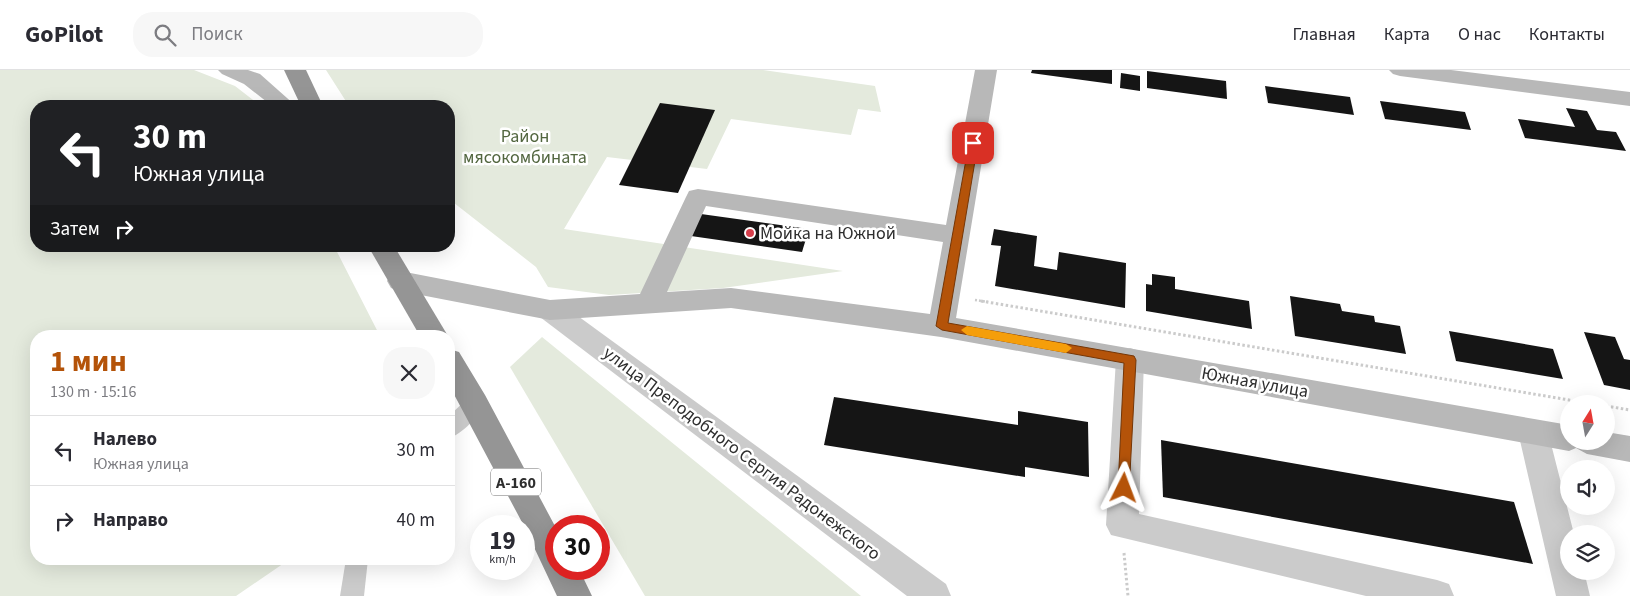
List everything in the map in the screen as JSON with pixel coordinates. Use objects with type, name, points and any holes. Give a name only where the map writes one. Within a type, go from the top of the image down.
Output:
[{"type":"highway","points":[[296,70],[309,100]]},
{"type":"highway","points":[[384,252],[430,330]]},
{"type":"highway","name":"А-160","points":[[455,370],[475,404],[545,539]]},
{"type":"highway","points":[[567,580],[575,596]]},
{"type":"main road","points":[[229,70],[252,79],[278,100]]},
{"type":"main road","points":[[942,326],[986,70]]},
{"type":"main road","points":[[1400,70],[1630,99]]},
{"type":"main road","points":[[649,303],[698,197],[957,235]]},
{"type":"main road","name":"Южная улица","points":[[400,281],[550,310],[732,298],[942,326],[1560,436]]},
{"type":"main road","points":[[1615,446],[1630,449]]},
{"type":"street","name":"улица Преподобного Сергия Радонежского","points":[[550,310],[934,596]]},
{"type":"street","points":[[1130,360],[1122,525],[1437,596]]},
{"type":"street","points":[[1534,432],[1573,596]]},
{"type":"lane","points":[[455,423],[475,404]]},
{"type":"lane","points":[[352,596],[356,565]]},
{"type":"path","points":[[947,295],[1560,398]]},
{"type":"path","points":[[1615,408],[1630,410]]},
{"type":"path","points":[[1122,525],[1128,596]]},
{"type":"green space","points":[[0,70],[194,70],[235,86],[253,100],[30,100],[30,252],[337,252],[377,330],[30,330],[30,565],[281,565],[236,596],[0,596]]},
{"type":"green space","name":"Район мясокомбината","points":[[326,70],[763,70],[875,86],[881,112],[858,109],[851,135],[731,119],[707,169],[607,157],[564,229],[843,271],[723,288],[609,295],[548,287],[536,267],[455,204],[455,100],[345,100]]},
{"type":"green space","points":[[542,337],[861,596],[645,596],[610,537],[610,515],[597,515],[510,367]]},
{"type":"building","points":[[1032,70],[1112,70],[1112,84],[1031,73]]},
{"type":"building","points":[[1147,71],[1226,81],[1227,99],[1147,88]]},
{"type":"building","points":[[1121,73],[1140,76],[1140,91],[1120,88]]},
{"type":"building","points":[[1265,86],[1350,97],[1354,115],[1268,103]]},
{"type":"building","points":[[1380,101],[1465,112],[1471,130],[1385,119]]},
{"type":"building","points":[[660,103],[715,110],[678,193],[619,185]]},
{"type":"building","points":[[1566,108],[1587,111],[1597,130],[1616,132],[1626,151],[1525,138],[1518,119],[1575,127]]},
{"type":"building","name":"Мойка на Южной","points":[[701,214],[809,229],[802,252],[691,236]]},
{"type":"building","points":[[994,229],[1037,236],[1034,266],[1057,270],[1059,252],[1126,263],[1125,308],[995,286],[1001,246],[991,245]]},
{"type":"building","points":[[1152,274],[1175,277],[1175,289],[1249,301],[1252,329],[1146,311],[1146,284],[1152,285]]},
{"type":"building","points":[[1290,296],[1340,304],[1342,311],[1374,316],[1375,322],[1400,326],[1406,354],[1295,336]]},
{"type":"building","points":[[1449,331],[1553,349],[1563,379],[1456,361]]},
{"type":"building","points":[[1584,332],[1615,337],[1624,359],[1630,360],[1630,390],[1604,385]]},
{"type":"building","points":[[834,397],[1018,425],[1018,411],[1088,422],[1089,477],[1025,467],[1025,477],[824,445]]},
{"type":"building","points":[[1161,440],[1514,502],[1533,564],[1163,497]]},
{"type":"slow traffic","points":[[967,330],[1066,348]]},
{"type":"place","name":"Мойка на Южной","points":[[750,233]]},
{"type":"route","points":[[973,143],[942,326],[1130,360],[1124,488]]}]
